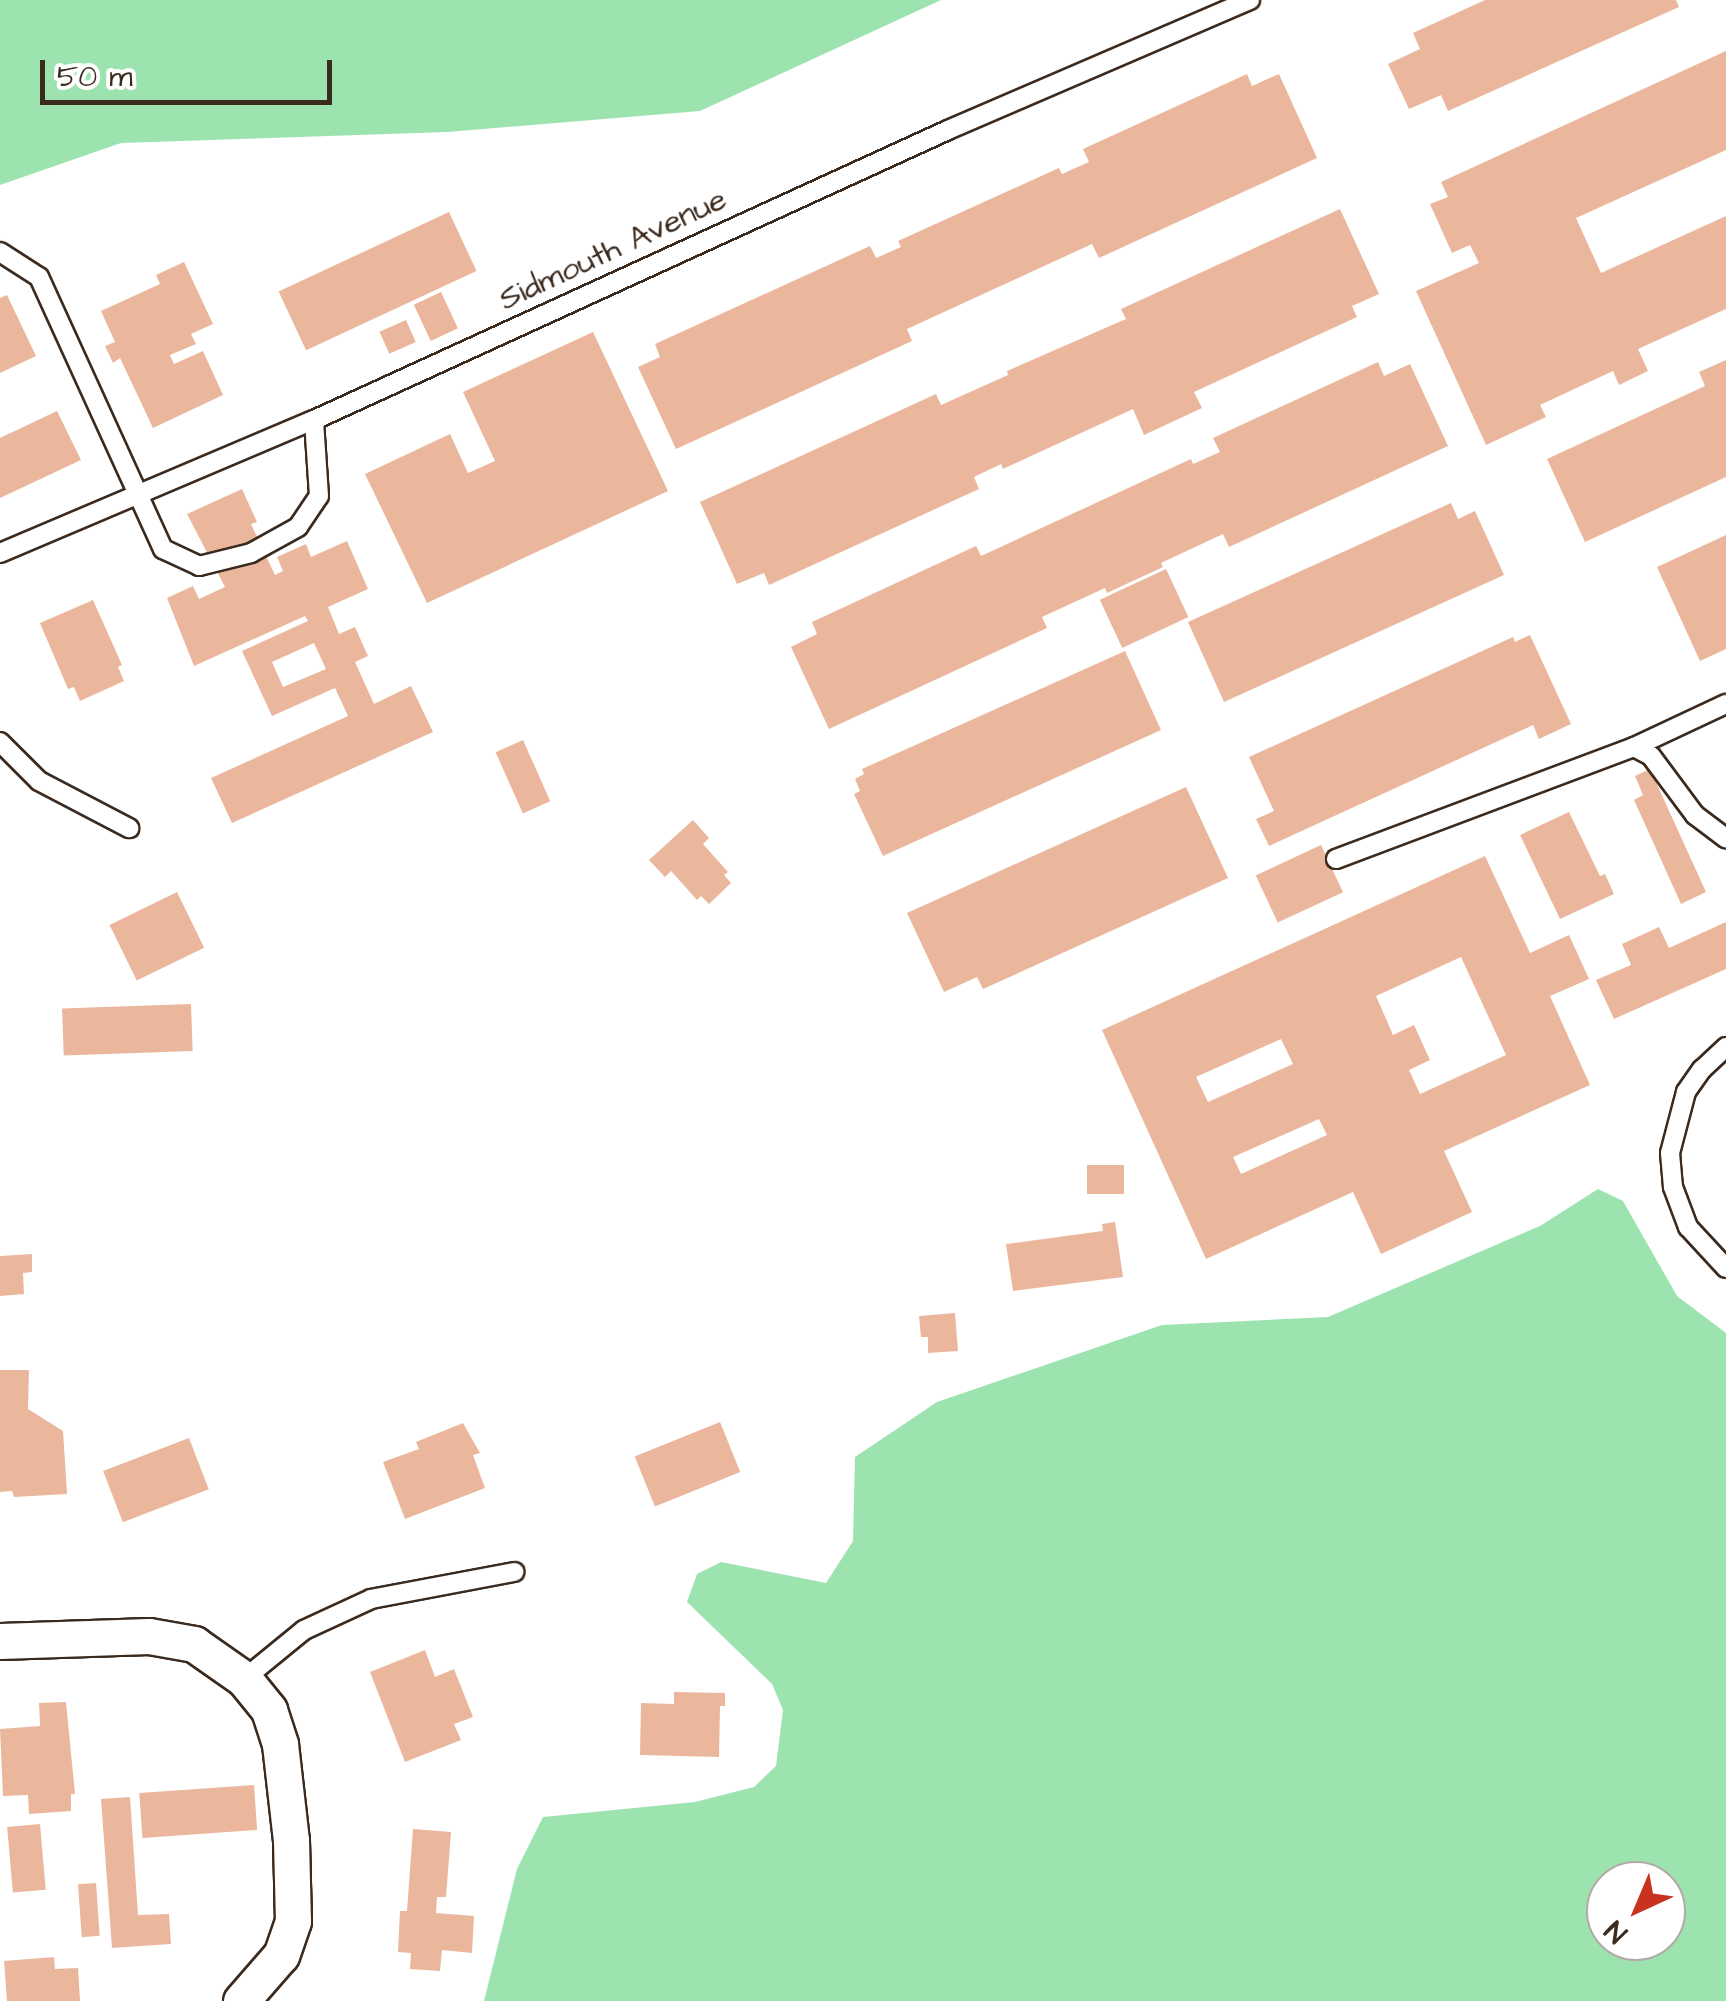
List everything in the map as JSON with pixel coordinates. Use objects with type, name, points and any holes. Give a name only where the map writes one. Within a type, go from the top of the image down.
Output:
[{"type":"street","points":[[0,1642],[149,1636],[194,1644],[244,1679],[269,1710],[280,1744],[291,1840],[292,1921],[282,1954],[241,2001]]},
{"type":"lane","name":"Sidmouth Avenue","points":[[0,553],[314,420],[966,122],[1250,0]]},
{"type":"lane","points":[[0,252],[39,277],[135,496],[163,550],[199,566],[251,552],[298,528],[319,496],[314,420]]},
{"type":"lane","points":[[1336,859],[1634,747],[1726,704]]},
{"type":"lane","points":[[0,742],[39,780],[129,828]]},
{"type":"lane","points":[[1634,747],[1650,756],[1696,815],[1726,838]]},
{"type":"lane","points":[[1726,1047],[1702,1069],[1686,1092],[1670,1152],[1673,1188],[1688,1227],[1726,1268]]},
{"type":"lane","points":[[244,1679],[304,1630],[371,1600],[514,1572]]},
{"type":"green space","points":[[0,0],[941,0],[700,111],[447,132],[121,143],[0,185]]},
{"type":"green space","points":[[1598,1189],[1623,1201],[1677,1296],[1726,1333],[1726,2001],[484,2001],[517,1869],[543,1817],[695,1802],[754,1787],[776,1766],[783,1710],[772,1684],[687,1602],[697,1574],[721,1562],[826,1583],[853,1541],[855,1457],[937,1402],[1162,1325],[1328,1317],[1540,1226]]},
{"type":"building","points":[[1485,0],[1676,0],[1679,7],[1448,111],[1441,95],[1409,109],[1388,64],[1420,49],[1413,33]]},
{"type":"building","points":[[1726,51],[1726,150],[1576,218],[1601,273],[1726,216],[1726,309],[1638,349],[1648,371],[1619,385],[1613,371],[1540,405],[1546,417],[1486,445],[1416,291],[1479,263],[1470,245],[1452,253],[1430,204],[1448,197],[1441,182]]},
{"type":"building","points":[[1247,74],[1252,86],[1279,74],[1317,158],[1099,258],[1092,244],[907,329],[912,341],[676,449],[638,367],[660,357],[655,344],[870,246],[876,258],[901,247],[898,241],[1059,168],[1062,174],[1089,162],[1083,149]]},
{"type":"building","points":[[1340,209],[1379,294],[1352,306],[1357,317],[1194,392],[1202,408],[1144,435],[1133,409],[1003,469],[1001,464],[974,477],[979,489],[769,585],[764,573],[737,584],[700,502],[936,394],[941,405],[1008,375],[1007,371],[1126,319],[1121,309]]},
{"type":"building","points":[[449,212],[476,271],[306,350],[279,291]]},
{"type":"building","points":[[184,262],[213,324],[191,334],[196,344],[170,355],[174,364],[203,351],[223,395],[153,428],[120,358],[113,363],[105,346],[115,342],[101,311],[160,284],[156,275]]},
{"type":"building","points":[[441,292],[458,328],[431,341],[414,305]]},
{"type":"building","points":[[7,295],[36,356],[0,373],[0,298]]},
{"type":"building","points":[[406,320],[416,342],[389,354],[380,332]]},
{"type":"building","points":[[593,332],[668,491],[427,603],[365,474],[450,434],[468,473],[495,461],[463,392]]},
{"type":"building","points":[[1726,360],[1726,477],[1585,542],[1547,459],[1705,386],[1699,372]]},
{"type":"building","points":[[1378,362],[1384,376],[1410,364],[1448,446],[1229,547],[1223,534],[1107,593],[1105,588],[1042,617],[1047,628],[829,729],[791,647],[817,634],[812,622],[976,546],[981,556],[1191,459],[1193,464],[1220,452],[1213,438]]},
{"type":"building","points":[[57,411],[81,460],[0,498],[0,438]]},
{"type":"building","points":[[242,489],[257,522],[251,524],[275,575],[283,571],[277,557],[306,544],[311,557],[347,541],[368,589],[328,607],[339,634],[355,627],[368,656],[355,662],[374,704],[411,686],[433,732],[232,823],[211,778],[348,716],[335,688],[272,716],[242,651],[308,621],[305,616],[194,666],[167,598],[193,586],[199,599],[225,587],[187,514]],"holes":[[[314,643],[326,669],[283,687],[272,662]]]},
{"type":"building","points":[[1451,503],[1458,519],[1475,511],[1504,575],[1224,702],[1188,622]]},
{"type":"building","points":[[1726,535],[1726,649],[1700,661],[1657,567]]},
{"type":"building","points":[[1166,569],[1188,617],[1122,648],[1100,600]]},
{"type":"building","points":[[93,600],[122,665],[118,667],[124,681],[80,701],[74,687],[68,689],[40,623]]},
{"type":"building","points":[[1530,635],[1571,724],[1539,739],[1533,725],[1269,846],[1256,819],[1274,811],[1249,757],[1513,637],[1515,642]]},
{"type":"building","points":[[1125,651],[1161,730],[883,856],[854,794],[860,791],[855,779],[864,774],[862,769]]},
{"type":"building","points":[[523,740],[550,801],[523,813],[496,752]]},
{"type":"building","points":[[1650,769],[1706,892],[1681,904],[1634,800],[1643,795],[1635,776]]},
{"type":"building","points":[[1186,787],[1228,878],[983,989],[977,977],[944,992],[907,913]]},
{"type":"building","points":[[1569,812],[1600,876],[1605,874],[1614,894],[1560,919],[1520,835]]},
{"type":"building","points":[[693,820],[709,838],[703,844],[728,872],[724,875],[731,883],[709,904],[701,896],[697,900],[671,871],[665,877],[649,860]]},
{"type":"building","points":[[1321,845],[1343,892],[1278,923],[1256,875]]},
{"type":"building","points":[[1485,856],[1530,953],[1569,935],[1589,979],[1550,996],[1590,1085],[1444,1151],[1472,1212],[1381,1254],[1353,1192],[1206,1259],[1102,1030]],"holes":[[[1461,957],[1506,1055],[1420,1094],[1409,1070],[1430,1060],[1414,1025],[1393,1035],[1376,996]],[[1281,1039],[1293,1064],[1208,1102],[1196,1077]],[[1319,1119],[1327,1135],[1241,1174],[1233,1157]]]},
{"type":"building","points":[[177,892],[204,948],[137,981],[110,925]]},
{"type":"building","points":[[1726,922],[1726,969],[1614,1019],[1596,980],[1631,965],[1622,944],[1659,927],[1669,948]]},
{"type":"building","points":[[191,1004],[193,1051],[64,1055],[62,1009]]},
{"type":"building","points":[[1087,1165],[1124,1165],[1124,1194],[1087,1194]]},
{"type":"building","points":[[1115,1222],[1123,1277],[1013,1291],[1006,1244],[1103,1231],[1102,1224]]},
{"type":"building","points":[[32,1254],[32,1272],[23,1273],[24,1294],[0,1296],[0,1256]]},
{"type":"building","points":[[955,1313],[958,1351],[928,1353],[928,1337],[921,1337],[919,1316]]},
{"type":"building","points":[[0,1370],[29,1370],[28,1409],[63,1431],[67,1494],[14,1497],[12,1491],[0,1492]]},
{"type":"building","points":[[720,1422],[740,1472],[655,1507],[635,1456]]},
{"type":"building","points":[[463,1423],[480,1453],[473,1455],[485,1488],[405,1519],[383,1462],[419,1449],[416,1442]]},
{"type":"building","points":[[189,1438],[209,1489],[123,1522],[103,1471]]},
{"type":"building","points":[[425,1650],[435,1677],[454,1669],[473,1717],[454,1724],[461,1740],[405,1762],[370,1672]]},
{"type":"building","points":[[674,1692],[725,1693],[725,1706],[720,1706],[719,1757],[640,1755],[641,1703],[674,1704]]},
{"type":"building","points":[[66,1702],[75,1794],[71,1794],[71,1811],[29,1814],[28,1795],[3,1796],[0,1729],[40,1726],[39,1703]]},
{"type":"building","points":[[254,1785],[257,1830],[142,1838],[139,1793]]},
{"type":"building","points":[[130,1797],[138,1915],[169,1914],[171,1944],[112,1948],[101,1799]]},
{"type":"building","points":[[40,1824],[46,1890],[13,1893],[7,1827]]},
{"type":"building","points":[[413,1829],[451,1832],[446,1897],[437,1897],[436,1913],[474,1916],[472,1953],[442,1950],[440,1971],[410,1969],[411,1953],[398,1952],[400,1911],[407,1911]]},
{"type":"building","points":[[96,1883],[100,1936],[82,1937],[78,1884]]},
{"type":"building","points":[[54,1957],[55,1969],[78,1968],[80,2001],[7,2001],[4,1961]]}]
